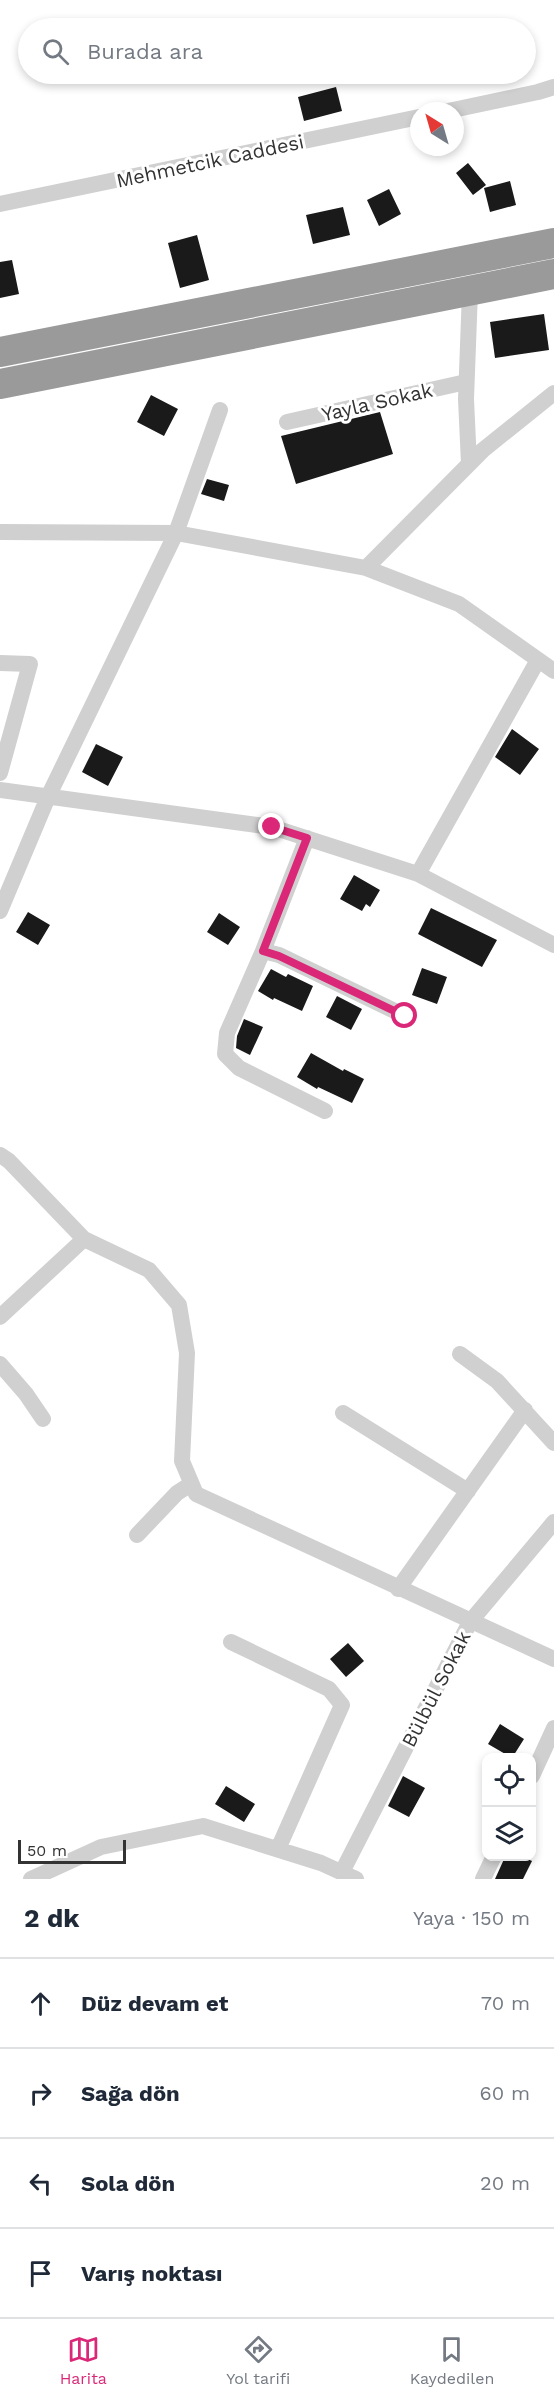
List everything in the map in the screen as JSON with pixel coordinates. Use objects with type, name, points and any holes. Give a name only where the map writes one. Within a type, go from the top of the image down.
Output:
[{"type":"highway","points":[[0,352],[554,243]]},
{"type":"highway","points":[[0,384],[554,274]]},
{"type":"street","points":[[464,108],[554,87]]},
{"type":"street","name":"Mehmetcik Caddesi","points":[[0,204],[410,119]]},
{"type":"street","points":[[469,464],[466,382],[470,291]]},
{"type":"street","name":"Yayla Sokak","points":[[287,422],[466,382]]},
{"type":"street","points":[[366,568],[483,450],[554,393]]},
{"type":"street","points":[[0,911],[48,797],[176,533],[220,410]]},
{"type":"street","points":[[0,532],[176,533],[366,568],[459,604],[554,671]]},
{"type":"street","points":[[418,874],[538,660]]},
{"type":"street","points":[[0,663],[30,664],[0,774]]},
{"type":"street","points":[[0,790],[272,827],[418,874],[554,945]]},
{"type":"street","points":[[307,838],[228,1033],[225,1054],[239,1068],[325,1111]]},
{"type":"street","points":[[263,951],[279,956],[405,1016]]},
{"type":"street","points":[[0,1155],[9,1161],[84,1239],[149,1270],[179,1305],[187,1353],[182,1461],[196,1494],[554,1659]]},
{"type":"street","points":[[0,1317],[84,1239]]},
{"type":"street","points":[[460,1354],[497,1381],[554,1443]]},
{"type":"street","points":[[0,1364],[26,1394],[43,1419]]},
{"type":"street","points":[[398,1589],[525,1410]]},
{"type":"street","points":[[344,1413],[468,1491]]},
{"type":"street","points":[[137,1535],[177,1492],[192,1484]]},
{"type":"street","name":"Bülbül Sokak","points":[[349,1876],[470,1622],[554,1522]]},
{"type":"street","points":[[231,1642],[329,1689],[342,1705],[278,1849]]},
{"type":"street","points":[[536,1766],[554,1728]]},
{"type":"street","points":[[31,1879],[101,1847],[202,1826],[321,1863],[349,1876]]},
{"type":"street","points":[[483,1879],[492,1861]]},
{"type":"building","points":[[336,87],[342,111],[304,121],[298,97]]},
{"type":"building","points":[[468,163],[486,185],[473,195],[456,173]]},
{"type":"building","points":[[510,181],[516,205],[490,212],[484,188]]},
{"type":"building","points":[[389,189],[401,214],[379,226],[367,200]]},
{"type":"building","points":[[343,207],[350,235],[313,244],[306,215]]},
{"type":"building","points":[[197,235],[209,280],[180,288],[168,243]]},
{"type":"building","points":[[12,260],[19,294],[0,298],[0,262]]},
{"type":"building","points":[[544,314],[549,350],[495,358],[490,322]]},
{"type":"building","points":[[151,395],[178,409],[164,436],[137,422]]},
{"type":"building","points":[[380,412],[393,454],[296,484],[281,436]]},
{"type":"building","points":[[207,479],[229,485],[224,501],[201,494]]},
{"type":"building","points":[[512,729],[539,749],[520,775],[495,757]]},
{"type":"building","points":[[96,744],[123,757],[108,786],[82,772]]},
{"type":"building","points":[[354,875],[380,890],[370,907],[366,904],[362,911],[340,899]]},
{"type":"building","points":[[431,908],[497,940],[482,967],[418,934]]},
{"type":"building","points":[[28,912],[50,925],[38,945],[16,932]]},
{"type":"building","points":[[219,913],[240,927],[228,945],[207,932]]},
{"type":"building","points":[[422,968],[447,977],[437,1004],[412,995]]},
{"type":"building","points":[[271,969],[313,986],[302,1011],[274,998],[273,1000],[258,991]]},
{"type":"building","points":[[337,996],[362,1009],[351,1030],[326,1017]]},
{"type":"building","points":[[244,1019],[263,1027],[250,1055],[236,1048],[237,1036]]},
{"type":"building","points":[[311,1053],[343,1071],[344,1069],[364,1079],[352,1103],[318,1087],[317,1089],[297,1077]]},
{"type":"building","points":[[348,1643],[364,1661],[346,1677],[330,1659]]},
{"type":"building","points":[[500,1724],[524,1739],[515,1753],[503,1753],[488,1744]]},
{"type":"building","points":[[403,1776],[425,1788],[409,1817],[388,1806]]},
{"type":"building","points":[[226,1786],[255,1804],[244,1822],[215,1804]]},
{"type":"building","points":[[503,1861],[532,1861],[523,1879],[495,1879]]},
{"type":"route","points":[[272,827],[307,838],[263,951],[279,956],[405,1016]]}]
